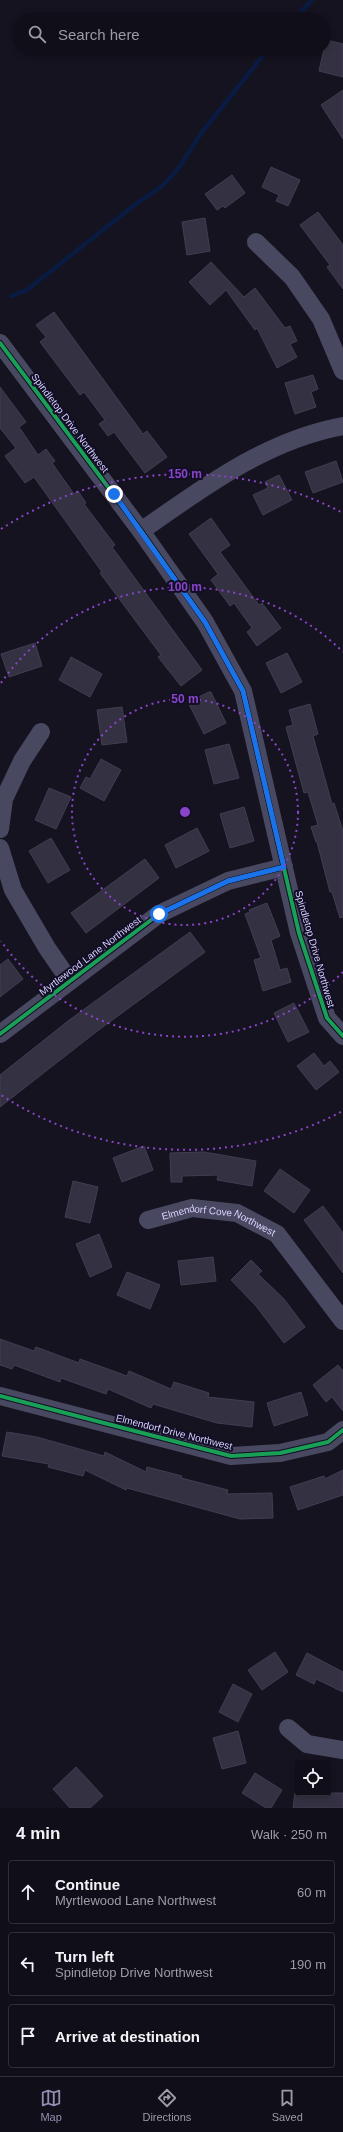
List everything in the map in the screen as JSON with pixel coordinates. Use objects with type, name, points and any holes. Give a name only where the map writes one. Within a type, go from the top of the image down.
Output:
[{"type":"street","points":[[256,242],[292,277],[317,313],[343,371]]},
{"type":"street","name":"Spindletop Drive Northwest","points":[[0,343],[141,531],[205,622],[243,691],[299,933],[327,1018],[343,1036]]},
{"type":"street","points":[[141,531],[246,460],[321,430],[343,426]]},
{"type":"street","points":[[0,829],[4,799],[22,761],[41,732]]},
{"type":"street","points":[[0,848],[13,890],[47,948],[69,980]]},
{"type":"street","name":"Myrtlewood Lane Northwest","points":[[0,1034],[69,980],[113,950],[159,914],[228,881],[284,867]]},
{"type":"street","name":"Elmendorf Cove Northwest","points":[[148,1220],[192,1208],[237,1213],[278,1234],[343,1321]]},
{"type":"street","name":"Elmendorf Drive Northwest","points":[[0,1396],[232,1456],[280,1453],[328,1442],[343,1430]]},
{"type":"street","points":[[288,1728],[307,1744],[343,1750]]},
{"type":"building","points":[[331,41],[343,44],[343,77],[319,71],[322,56],[331,56]]},
{"type":"building","points":[[343,90],[343,139],[321,105]]},
{"type":"building","points":[[271,167],[300,180],[288,206],[276,201],[279,195],[262,187]]},
{"type":"building","points":[[232,175],[245,193],[225,208],[223,206],[217,210],[205,194]]},
{"type":"building","points":[[318,212],[343,245],[343,289],[327,267],[330,265],[300,225]]},
{"type":"building","points":[[205,218],[210,251],[187,255],[182,222]]},
{"type":"building","points":[[211,262],[244,297],[255,288],[285,328],[290,326],[297,341],[290,344],[297,357],[277,368],[257,328],[255,330],[226,290],[210,305],[189,282]]},
{"type":"building","points":[[54,312],[143,434],[147,431],[167,457],[145,473],[114,432],[108,436],[99,424],[105,420],[84,392],[80,395],[40,342],[46,337],[36,325]]},
{"type":"building","points":[[313,375],[318,389],[311,392],[316,407],[295,414],[285,383]]},
{"type":"building","points":[[0,387],[26,422],[19,427],[38,455],[46,449],[55,461],[52,463],[74,494],[78,491],[86,503],[84,504],[115,545],[112,547],[202,670],[181,686],[158,657],[161,655],[100,573],[102,572],[34,477],[25,483],[5,456],[16,448],[0,428]]},
{"type":"building","points":[[336,461],[343,482],[313,493],[305,472]]},
{"type":"building","points":[[279,475],[292,500],[263,515],[253,495],[268,488],[265,482]]},
{"type":"building","points":[[211,518],[230,545],[220,552],[259,605],[262,603],[281,628],[257,646],[247,632],[252,628],[234,603],[230,606],[211,580],[218,574],[189,534]]},
{"type":"building","points":[[35,643],[42,666],[9,677],[1,654]]},
{"type":"building","points":[[287,653],[302,682],[281,693],[266,663]]},
{"type":"building","points":[[71,657],[102,674],[90,697],[59,680]]},
{"type":"building","points":[[211,692],[226,723],[204,734],[188,702]]},
{"type":"building","points":[[310,704],[318,734],[313,736],[332,804],[334,803],[343,831],[343,917],[340,918],[332,892],[330,892],[317,842],[311,827],[318,825],[308,792],[304,793],[286,727],[293,725],[289,710]]},
{"type":"building","points":[[122,707],[127,742],[102,745],[97,710]]},
{"type":"building","points":[[229,744],[239,778],[214,784],[205,750]]},
{"type":"building","points":[[101,759],[121,770],[104,801],[80,788],[86,777],[90,779]]},
{"type":"building","points":[[49,788],[71,797],[56,829],[35,820]]},
{"type":"building","points":[[244,807],[254,841],[230,848],[220,814]]},
{"type":"building","points":[[197,828],[209,851],[176,868],[165,845]]},
{"type":"building","points":[[51,838],[70,870],[48,883],[29,851]]},
{"type":"building","points":[[145,859],[159,878],[86,933],[71,913]]},
{"type":"building","points":[[267,903],[280,936],[271,940],[280,970],[287,968],[291,982],[263,991],[254,960],[261,958],[245,914],[250,912],[249,910]]},
{"type":"building","points":[[190,932],[205,952],[96,1032],[0,1107],[0,1075],[68,1021]]},
{"type":"building","points":[[8,959],[23,979],[0,997],[0,965]]},
{"type":"building","points":[[294,1003],[309,1032],[288,1042],[274,1013]]},
{"type":"building","points":[[314,1053],[324,1066],[330,1061],[339,1072],[316,1090],[297,1066]]},
{"type":"building","points":[[144,1146],[153,1170],[122,1182],[113,1158]]},
{"type":"building","points":[[204,1152],[256,1161],[252,1186],[217,1180],[218,1175],[182,1176],[182,1182],[171,1182],[170,1153]]},
{"type":"building","points":[[280,1169],[310,1190],[294,1213],[264,1191]]},
{"type":"building","points":[[73,1181],[98,1187],[90,1223],[65,1217]]},
{"type":"building","points":[[323,1206],[343,1233],[343,1273],[304,1220]]},
{"type":"building","points":[[99,1234],[112,1267],[90,1277],[76,1244]]},
{"type":"building","points":[[213,1257],[216,1281],[181,1285],[178,1261]]},
{"type":"building","points":[[251,1260],[262,1271],[258,1274],[284,1299],[305,1327],[284,1343],[256,1306],[231,1280]]},
{"type":"building","points":[[127,1272],[160,1285],[150,1309],[117,1295]]},
{"type":"building","points":[[0,1339],[34,1351],[36,1347],[79,1363],[80,1359],[127,1376],[129,1371],[171,1389],[174,1382],[209,1393],[208,1397],[254,1402],[252,1427],[217,1423],[153,1404],[151,1408],[108,1389],[106,1394],[61,1378],[60,1382],[14,1365],[12,1369],[0,1365]]},
{"type":"building","points":[[338,1365],[343,1371],[343,1411],[332,1397],[326,1402],[313,1385]]},
{"type":"building","points":[[301,1392],[308,1415],[274,1426],[267,1403]]},
{"type":"building","points":[[7,1432],[37,1437],[104,1456],[105,1452],[146,1472],[147,1467],[182,1476],[181,1478],[228,1490],[227,1494],[272,1493],[273,1518],[240,1519],[127,1488],[126,1490],[85,1470],[83,1476],[48,1467],[49,1464],[2,1456]]},
{"type":"building","points":[[343,1470],[343,1495],[298,1510],[290,1487],[324,1476],[325,1479]]},
{"type":"building","points":[[275,1652],[288,1672],[262,1690],[248,1670]]},
{"type":"building","points":[[307,1653],[343,1672],[343,1692],[316,1679],[314,1684],[296,1675]]},
{"type":"building","points":[[233,1684],[252,1694],[238,1722],[219,1712]]},
{"type":"building","points":[[238,1731],[246,1763],[222,1769],[213,1738]]},
{"type":"building","points":[[76,1767],[103,1796],[90,1808],[70,1808],[53,1789]]},
{"type":"building","points":[[255,1773],[282,1790],[271,1808],[266,1808],[242,1793]]},
{"type":"building","points":[[295,1793],[295,1796],[331,1796],[331,1793],[343,1793],[343,1808],[293,1808]]},
{"type":"waterway","points":[[301,12],[312,0]]},
{"type":"waterway","points":[[11,296],[27,290],[137,203],[162,186],[178,169],[202,132],[262,56]]},
{"type":"cycle path","points":[[0,343],[141,531],[205,622],[243,691],[299,933],[327,1018],[343,1036]]},
{"type":"cycle path","points":[[0,1034],[159,914],[228,881],[284,867]]},
{"type":"cycle path","points":[[0,1396],[231,1456],[280,1453],[328,1442],[343,1430]]},
{"type":"route","points":[[114,494],[205,622],[243,691],[284,867],[228,881],[159,914]]}]
